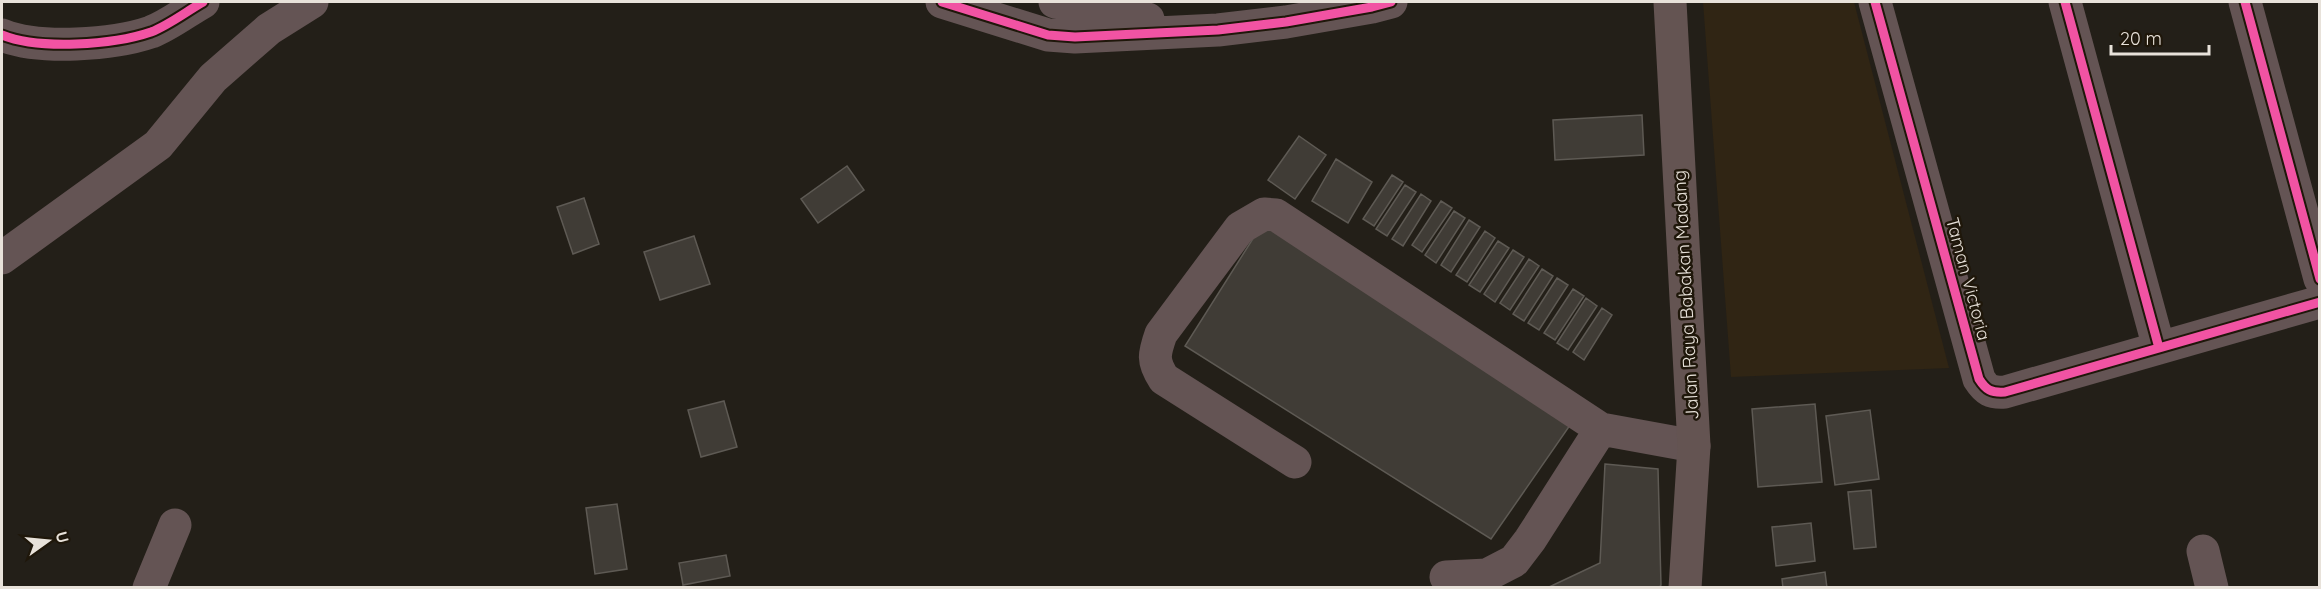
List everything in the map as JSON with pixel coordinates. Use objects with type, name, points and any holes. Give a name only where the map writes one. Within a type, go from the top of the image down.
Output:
[{"type":"main road","name":"Jalan Raya Babakan Madang","points":[[1670,2],[1694,446],[1685,588]]},
{"type":"street","points":[[2,35],[8,38],[58,44],[92,44],[152,31],[203,2]]},
{"type":"street","points":[[2,258],[158,144],[213,78],[269,29],[312,2]]},
{"type":"street","points":[[942,2],[1048,35],[1075,37],[1218,30],[1297,20],[1391,2]]},
{"type":"street","points":[[1055,2],[1218,30]]},
{"type":"street","name":"Taman Victoria","points":[[1875,2],[1979,379],[1985,389],[1994,393],[2005,392],[2319,302]]},
{"type":"street","points":[[2065,2],[2159,348]]},
{"type":"street","points":[[2245,2],[2319,279]]},
{"type":"street","points":[[1295,462],[1164,379],[1156,366],[1155,351],[1161,334],[1240,228],[1264,214],[1276,215],[1601,429],[1694,446]]},
{"type":"street","points":[[1446,577],[1487,575],[1514,561],[1530,540],[1601,429]]},
{"type":"street","points":[[149,588],[175,525]]},
{"type":"street","points":[[2203,550],[2212,588]]},
{"type":"shaded area","points":[[1703,2],[1854,2],[1949,368],[1731,377]]},
{"type":"building","points":[[1642,115],[1644,155],[1555,160],[1553,120]]},
{"type":"building","points":[[1299,136],[1326,155],[1295,199],[1268,180]]},
{"type":"building","points":[[1336,159],[1372,182],[1348,223],[1312,201]]},
{"type":"building","points":[[847,166],[864,190],[818,223],[801,199]]},
{"type":"building","points":[[1392,175],[1403,182],[1374,226],[1363,219]]},
{"type":"building","points":[[1405,185],[1416,192],[1387,236],[1376,229]]},
{"type":"building","points":[[1421,194],[1431,201],[1403,246],[1392,239]]},
{"type":"building","points":[[584,198],[599,244],[573,254],[557,207]]},
{"type":"building","points":[[1441,201],[1452,208],[1422,252],[1412,245]]},
{"type":"building","points":[[1454,211],[1465,218],[1436,263],[1425,255]]},
{"type":"building","points":[[1266,218],[1575,418],[1491,539],[1185,346]]},
{"type":"building","points":[[1469,220],[1480,227],[1451,272],[1441,265]]},
{"type":"building","points":[[1485,231],[1495,238],[1467,282],[1456,275]]},
{"type":"building","points":[[694,236],[710,284],[660,300],[644,252]]},
{"type":"building","points":[[1498,241],[1509,248],[1480,292],[1469,285]]},
{"type":"building","points":[[1513,250],[1524,257],[1495,302],[1484,294]]},
{"type":"building","points":[[1529,259],[1539,266],[1510,310],[1500,303]]},
{"type":"building","points":[[1542,269],[1553,276],[1524,321],[1513,314]]},
{"type":"building","points":[[1557,278],[1568,285],[1539,330],[1528,323]]},
{"type":"building","points":[[1573,289],[1584,296],[1555,340],[1544,333]]},
{"type":"building","points":[[1586,298],[1597,306],[1568,350],[1557,343]]},
{"type":"building","points":[[1602,308],[1612,315],[1584,360],[1573,352]]},
{"type":"building","points":[[724,401],[737,447],[701,457],[688,410]]},
{"type":"building","points":[[1815,404],[1822,482],[1758,487],[1752,409]]},
{"type":"building","points":[[1870,410],[1879,479],[1835,485],[1826,416]]},
{"type":"building","points":[[1605,464],[1658,469],[1661,585],[1659,588],[1547,588],[1600,563]]},
{"type":"building","points":[[1871,490],[1876,547],[1854,549],[1848,492]]},
{"type":"building","points":[[617,504],[627,569],[595,574],[586,508]]},
{"type":"building","points":[[1811,523],[1815,561],[1776,566],[1772,527]]},
{"type":"building","points":[[726,555],[730,576],[683,585],[679,563]]},
{"type":"building","points":[[1825,572],[1827,588],[1783,588],[1782,579]]},
{"type":"cycle path","points":[[2,35],[17,40],[55,44],[117,40],[158,29],[203,2]]},
{"type":"cycle path","points":[[942,2],[1048,35],[1075,37],[1218,30],[1286,22],[1391,2]]},
{"type":"cycle path","points":[[1875,2],[1979,379],[1987,388],[1996,392],[2005,392],[2320,302]]},
{"type":"cycle path","points":[[2065,2],[2159,348]]},
{"type":"cycle path","points":[[2245,2],[2320,279]]}]
